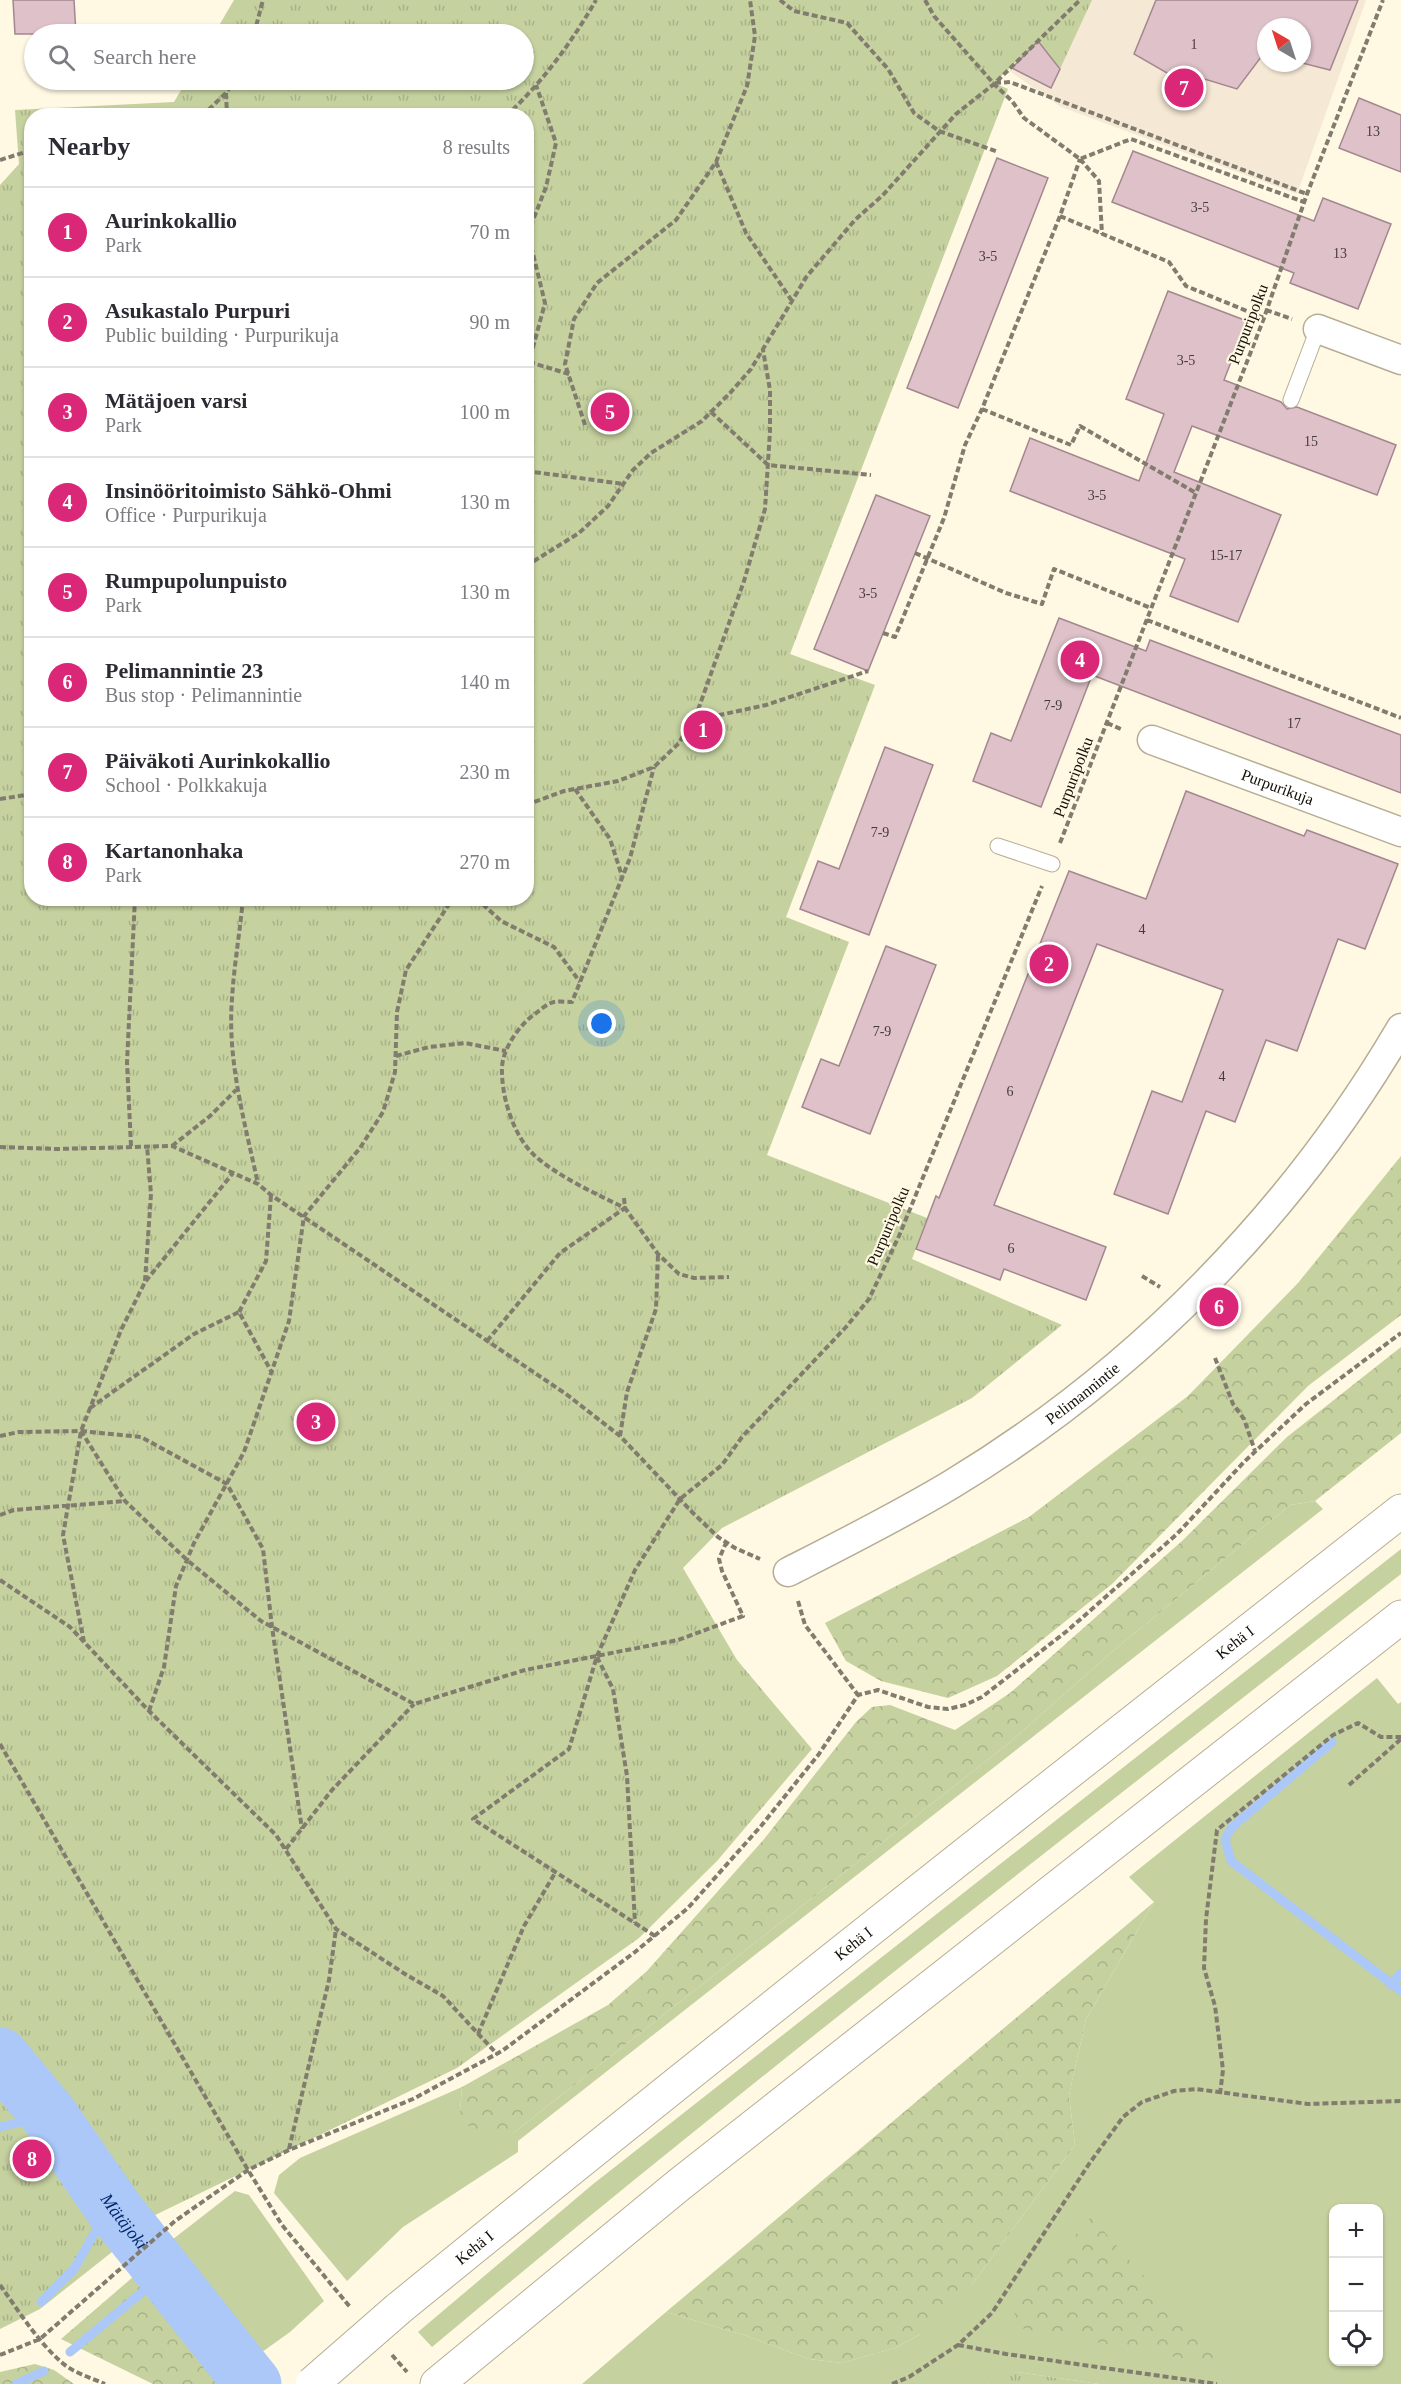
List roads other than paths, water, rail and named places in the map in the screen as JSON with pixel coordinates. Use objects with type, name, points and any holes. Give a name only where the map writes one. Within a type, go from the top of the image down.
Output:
[{"type":"highway","name":"Kehä I","points":[[312,2384],[398,2309],[637,2114],[1401,1511]]},
{"type":"highway","points":[[433,2377],[1401,1617]]},
{"type":"street","points":[[1318,329],[1401,360]]},
{"type":"street","name":"Purpurikuja","points":[[1152,740],[1401,832]]},
{"type":"street","name":"Pelimannintie","points":[[788,1572],[952,1484],[1035,1429],[1125,1360],[1214,1275],[1263,1220],[1314,1158],[1368,1084],[1401,1028]]},
{"type":"lane","points":[[1291,400],[1318,329]]},
{"type":"lane","points":[[998,846],[1052,864]]},
{"type":"waterway","points":[[1332,1742],[1232,1827],[1225,1839],[1231,1861],[1401,1991]]},
{"type":"waterway","points":[[1391,1985],[1401,1973]]},
{"type":"waterway","name":"Mätäjoki","points":[[0,2056],[49,2115],[114,2209],[253,2384]]},
{"type":"waterway","points":[[0,2127],[49,2115]]},
{"type":"waterway","points":[[41,2302],[74,2269],[98,2227],[114,2209]]},
{"type":"waterway","points":[[70,2352],[165,2273]]},
{"type":"waterway","points":[[16,2384],[44,2371]]},
{"type":"place","name":"Päiväkoti Aurinkokallio","points":[[1184,88]]},
{"type":"place","name":"Rumpupolunpuisto","points":[[610,412]]},
{"type":"place","name":"Insinööritoimisto Sähkö-Ohmi","points":[[1080,660]]},
{"type":"place","name":"Aurinkokallio","points":[[703,730]]},
{"type":"place","name":"Asukastalo Purpuri","points":[[1049,964]]},
{"type":"place","name":"Pelimannintie 23","points":[[1219,1307]]},
{"type":"place","name":"Mätäjoen varsi","points":[[316,1422]]},
{"type":"place","name":"Kartanonhaka","points":[[32,2159]]}]
